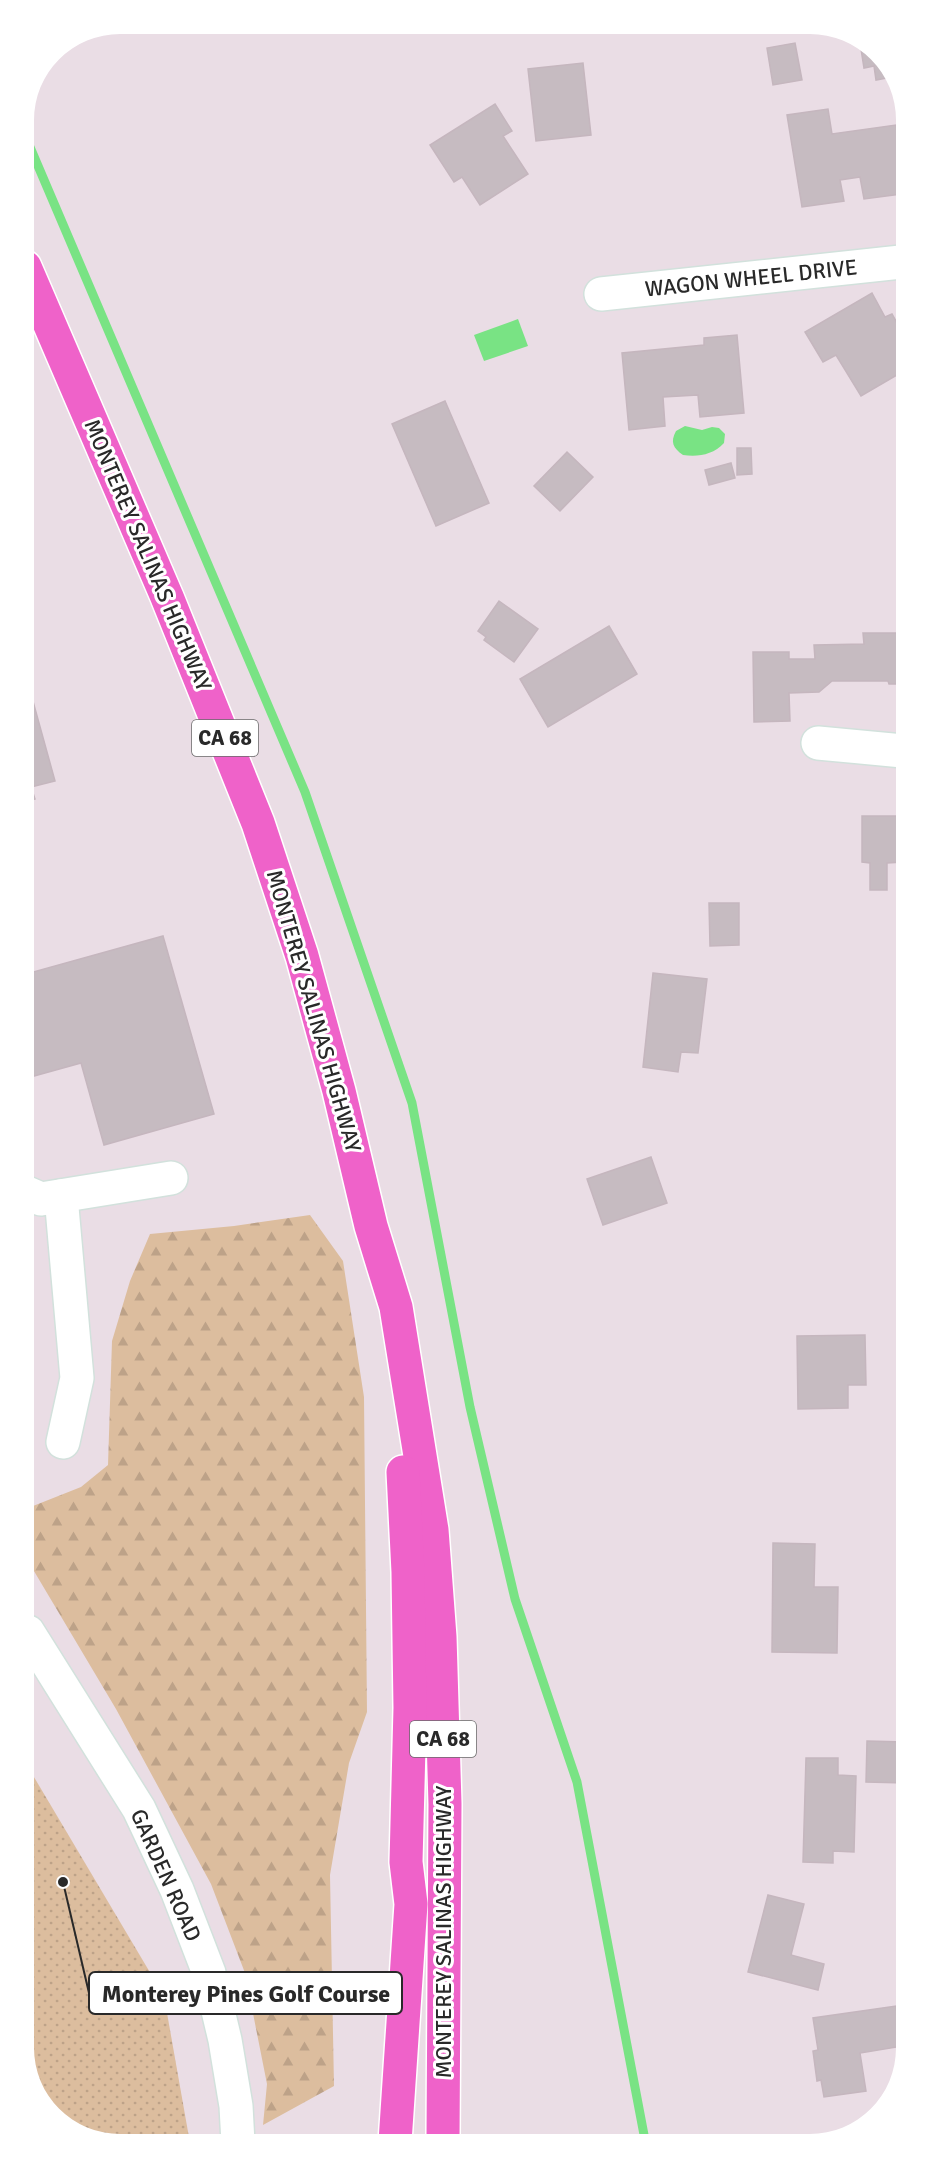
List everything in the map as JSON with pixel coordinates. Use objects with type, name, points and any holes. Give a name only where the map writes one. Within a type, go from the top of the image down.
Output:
[{"type":"highway","name":"MONTEREY SALINAS HIGHWAY","points":[[35,290],[167,597],[258,823],[302,956],[339,1091],[371,1226],[396,1307],[432,1530],[440,1637],[444,1804],[443,2133]]},
{"type":"highway","name":"MONTEREY SALINAS HIGHWAY","points":[[371,1226],[400,1434],[408,1560],[410,1708],[405,1848],[411,1904],[396,2133]]},
{"type":"street","name":"WAGON WHEEL DRIVE","points":[[601,294],[896,263]]},
{"type":"street","points":[[818,743],[896,750]]},
{"type":"street","points":[[35,1196],[41,1199],[171,1178]]},
{"type":"street","points":[[61,1196],[77,1378],[63,1442]]},
{"type":"street","name":"GARDEN ROAD","points":[[35,1643],[139,1809],[177,1890],[209,1973],[225,2040],[236,2106],[237,2133]]},
{"type":"green space","points":[[310,1215],[343,1261],[364,1397],[367,1712],[349,1763],[330,1875],[334,2086],[263,2125],[267,2084],[245,1973],[211,1884],[116,1709],[35,1573],[35,1505],[81,1487],[108,1465],[112,1341],[130,1281],[150,1234],[234,1226]]},
{"type":"green space","points":[[35,1779],[164,1996],[188,2133],[104,2132],[83,2125],[68,2116],[52,2100],[36,2064]]},
{"type":"shaded area","points":[[518,319],[528,346],[484,361],[474,335]]},
{"type":"shaded area","points":[[685,426],[702,430],[712,427],[719,428],[725,434],[724,443],[705,454],[683,455],[675,447],[673,438],[676,431]]},
{"type":"building","points":[[795,43],[802,80],[773,85],[767,48]]},
{"type":"building","points":[[861,52],[878,68],[884,78],[876,80],[874,66],[864,68]]},
{"type":"building","points":[[583,63],[591,135],[536,141],[528,69]]},
{"type":"building","points":[[495,104],[512,131],[503,136],[528,174],[480,205],[462,177],[454,182],[430,145]]},
{"type":"building","points":[[828,109],[832,134],[896,125],[896,195],[864,199],[860,177],[840,180],[844,201],[802,207],[787,115]]},
{"type":"building","points":[[872,293],[885,317],[892,314],[896,321],[896,376],[861,396],[836,355],[823,362],[805,332]]},
{"type":"building","points":[[737,335],[744,413],[700,417],[698,395],[663,397],[665,426],[629,430],[622,353],[704,345],[704,338]]},
{"type":"building","points":[[445,401],[489,503],[436,526],[392,424]]},
{"type":"building","points":[[737,448],[751,448],[752,474],[737,475]]},
{"type":"building","points":[[567,452],[593,477],[560,511],[534,486]]},
{"type":"building","points":[[731,463],[735,478],[709,485],[705,470]]},
{"type":"building","points":[[499,601],[538,629],[514,662],[484,640],[486,637],[478,631]]},
{"type":"building","points":[[609,626],[637,674],[548,727],[520,679]]},
{"type":"building","points":[[863,633],[896,633],[896,684],[889,684],[888,681],[832,681],[819,692],[789,693],[790,721],[754,722],[753,652],[789,652],[789,659],[815,659],[814,645],[864,644]]},
{"type":"building","points":[[35,709],[55,781],[35,786]]},
{"type":"building","points":[[862,816],[896,816],[896,862],[887,863],[887,890],[870,890],[870,863],[862,862]]},
{"type":"building","points":[[709,903],[739,903],[739,945],[710,946]]},
{"type":"building","points":[[163,936],[214,1114],[104,1145],[81,1063],[35,1076],[35,972]]},
{"type":"building","points":[[653,973],[707,979],[698,1053],[681,1052],[678,1072],[643,1067]]},
{"type":"building","points":[[651,1157],[667,1203],[603,1225],[587,1179]]},
{"type":"building","points":[[865,1335],[866,1385],[848,1385],[848,1408],[798,1409],[797,1336]]},
{"type":"building","points":[[773,1543],[815,1544],[814,1587],[838,1587],[837,1653],[772,1652]]},
{"type":"building","points":[[867,1741],[896,1742],[896,1783],[866,1782]]},
{"type":"building","points":[[806,1758],[838,1758],[838,1775],[856,1776],[854,1852],[833,1851],[833,1863],[803,1862]]},
{"type":"building","points":[[768,1895],[804,1904],[791,1955],[824,1964],[818,1990],[748,1972]]},
{"type":"building","points":[[896,2006],[896,2047],[860,2053],[866,2091],[824,2097],[821,2080],[817,2081],[813,2051],[818,2050],[813,2018]]},
{"type":"waterway","points":[[35,159],[305,792],[412,1103],[470,1407],[515,1599],[577,1782],[644,2134]]},
{"type":"place","name":"Monterey Pines Golf Course","points":[[63,1882]]}]
